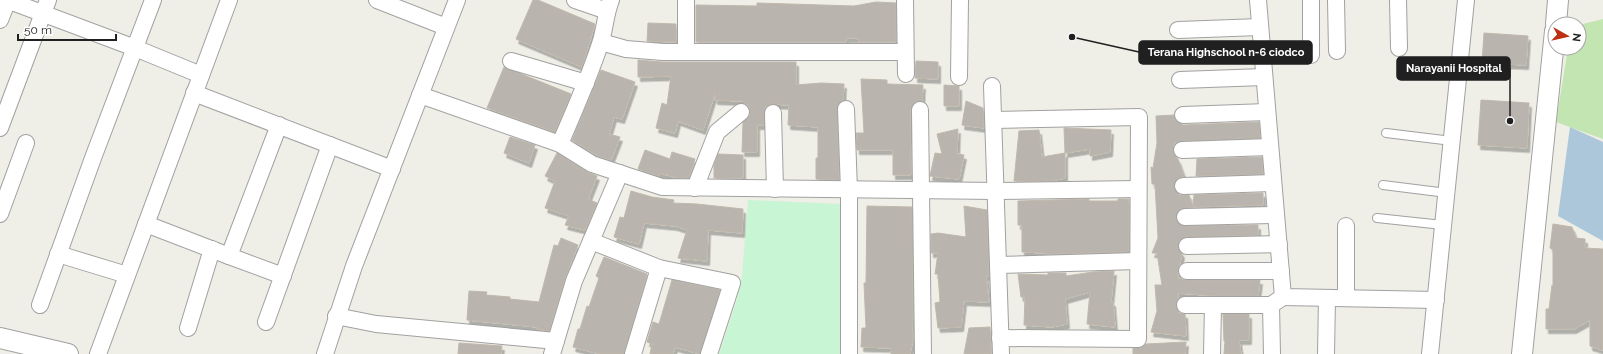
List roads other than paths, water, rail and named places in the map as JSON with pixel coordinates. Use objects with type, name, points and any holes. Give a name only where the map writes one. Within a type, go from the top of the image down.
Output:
[{"type":"street","points":[[0,20],[7,0],[46,6],[135,48],[201,75]]},
{"type":"street","points":[[40,305],[153,0]]},
{"type":"street","points":[[98,354],[228,0]]},
{"type":"street","points":[[377,0],[446,27]]},
{"type":"street","points":[[325,354],[336,316],[457,0]]},
{"type":"street","points":[[560,144],[586,84],[601,42],[609,6],[575,0]]},
{"type":"street","points":[[686,0],[686,52]]},
{"type":"street","points":[[905,0],[904,52],[906,74]]},
{"type":"street","points":[[959,77],[960,0]]},
{"type":"street","points":[[1258,0],[1281,271],[1272,354]]},
{"type":"street","points":[[1310,0],[1311,55]]},
{"type":"street","points":[[1336,0],[1336,51]]},
{"type":"street","points":[[1398,0],[1400,48]]},
{"type":"street","points":[[1430,354],[1466,0]]},
{"type":"street","points":[[1557,16],[1558,0]]},
{"type":"street","points":[[0,128],[46,6]]},
{"type":"street","points":[[1178,30],[1260,27]]},
{"type":"street","points":[[601,42],[626,48],[663,52],[904,52]]},
{"type":"street","points":[[1522,354],[1553,56]]},
{"type":"street","points":[[511,61],[586,84]]},
{"type":"street","points":[[1180,80],[1264,77]]},
{"type":"street","points":[[992,86],[1001,354]]},
{"type":"street","points":[[194,93],[392,169]]},
{"type":"street","points":[[420,95],[560,144],[592,164],[662,187],[996,191],[1138,189]]},
{"type":"street","points":[[846,109],[850,190],[849,354]]},
{"type":"street","points":[[920,110],[923,354]]},
{"type":"street","points":[[695,188],[717,132],[741,112]]},
{"type":"street","points":[[1183,115],[1268,112]]},
{"type":"street","points":[[773,113],[775,189]]},
{"type":"street","points":[[994,120],[1139,117],[1138,339],[1000,338]]},
{"type":"street","points":[[230,256],[279,125]]},
{"type":"street","points":[[0,214],[26,144]]},
{"type":"street","points":[[266,322],[330,145]]},
{"type":"street","points":[[1182,150],[1270,147]]},
{"type":"street","points":[[336,316],[376,324],[554,348],[574,281],[620,173]]},
{"type":"street","points":[[1183,186],[1274,183]]},
{"type":"street","points":[[1185,217],[1276,215]]},
{"type":"street","points":[[146,224],[283,276]]},
{"type":"street","points":[[1346,226],[1346,298]]},
{"type":"street","points":[[591,241],[659,268],[732,283],[709,354]]},
{"type":"street","points":[[1187,246],[1279,244]]},
{"type":"street","points":[[188,328],[212,249]]},
{"type":"street","points":[[58,254],[127,276]]},
{"type":"street","points":[[998,265],[1138,261]]},
{"type":"street","points":[[633,354],[659,268]]},
{"type":"street","points":[[1187,271],[1281,271]]},
{"type":"street","points":[[1185,305],[1213,305],[1327,298],[1436,300]]},
{"type":"street","points":[[1326,354],[1327,298]]},
{"type":"street","points":[[1212,354],[1213,305]]},
{"type":"street","points":[[0,338],[60,353]]},
{"type":"lane","points":[[1386,133],[1452,141]]},
{"type":"lane","points":[[1383,185],[1447,193]]},
{"type":"lane","points":[[1376,218],[1443,225]]},
{"type":"water","points":[[1570,127],[1603,142],[1603,241],[1558,216]]},
{"type":"place","name":"Terana Highschool n-6 ciodco","points":[[1072,37]]},
{"type":"place","name":"Narayanii Hospital","points":[[1510,121]]}]
